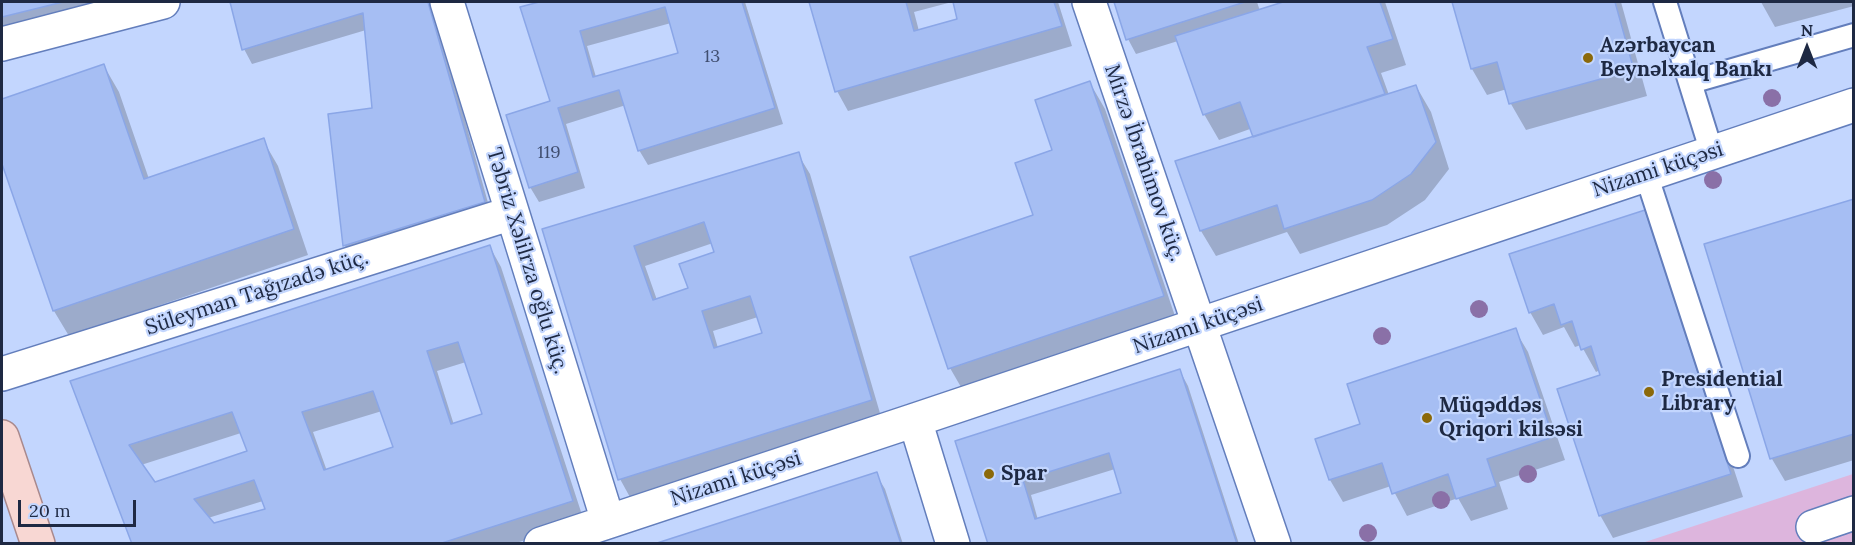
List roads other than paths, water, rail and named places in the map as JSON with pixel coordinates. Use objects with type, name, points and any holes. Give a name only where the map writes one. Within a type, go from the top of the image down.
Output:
[{"type":"main road","points":[[2,437],[38,543]]},
{"type":"street","points":[[2,44],[163,2]]},
{"type":"street","name":"Təbriz Xəlilrza oğlu küç.","points":[[447,2],[608,521]]},
{"type":"street","name":"Mirzə İbrahimov küç.","points":[[1089,2],[1274,543]]},
{"type":"street","name":"Nizami küçəsi","points":[[541,543],[1854,105]]},
{"type":"street","name":"Süleyman Tağızadə küç.","points":[[2,374],[512,213]]},
{"type":"street","points":[[915,420],[953,543]]},
{"type":"street","points":[[1813,527],[1854,513]]},
{"type":"lane","points":[[1665,2],[1712,153]]},
{"type":"lane","points":[[1691,82],[1854,35]]},
{"type":"lane","points":[[1646,174],[1738,456]]},
{"type":"place","name":"Azərbaycan Beynəlxalq Bankı","points":[[1588,58]]},
{"type":"place","name":"Presidential Library","points":[[1649,392]]},
{"type":"place","name":"Müqəddəs Qriqori kilsəsi","points":[[1427,418]]},
{"type":"place","name":"Spar","points":[[989,474]]}]
